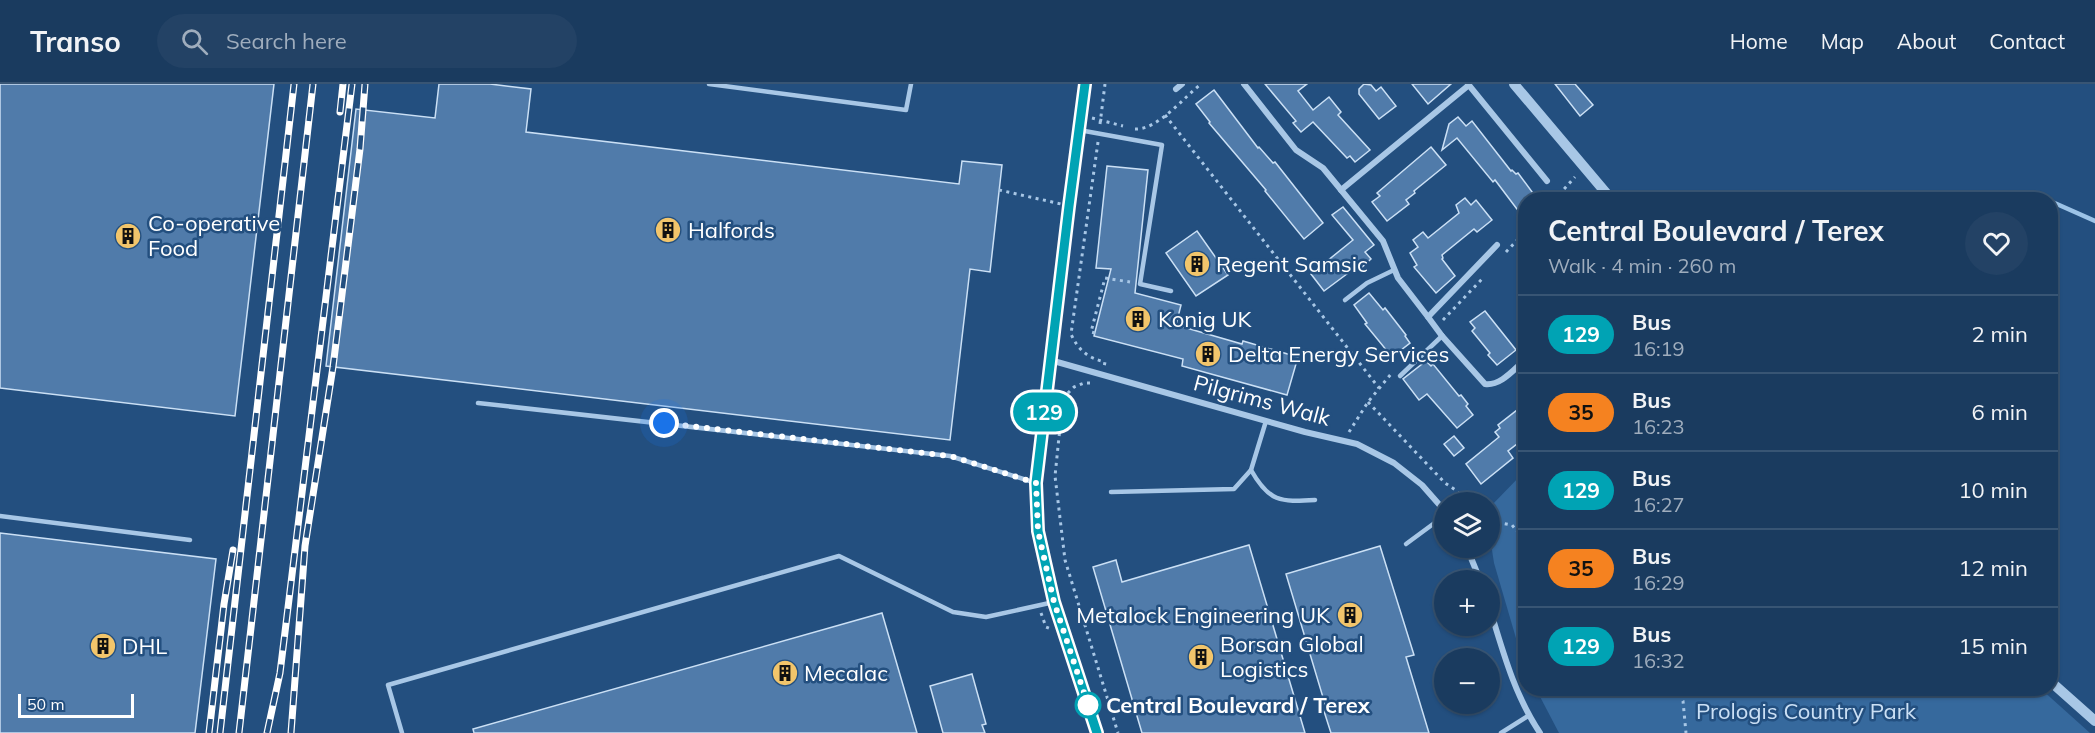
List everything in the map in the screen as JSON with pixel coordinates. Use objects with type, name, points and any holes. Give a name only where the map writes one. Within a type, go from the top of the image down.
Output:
[{"type":"street","points":[[1085,84],[1036,483],[1038,531],[1054,602],[1097,733]]},
{"type":"street","points":[[1244,84],[1296,150],[1323,168],[1383,241],[1394,270],[1442,336],[1485,384],[1492,385],[1500,381],[1518,366]]},
{"type":"street","points":[[1514,84],[1605,192]]},
{"type":"street","points":[[1341,190],[1468,85],[1547,181]]},
{"type":"street","points":[[1428,317],[1497,245]]},
{"type":"street","name":"Pilgrims Walk","points":[[1050,360],[1266,421],[1357,444],[1394,463],[1422,485],[1434,499]]},
{"type":"street","points":[[1498,636],[1518,692]]},
{"type":"street","points":[[2058,688],[2095,721]]},
{"type":"street","points":[[1520,696],[1528,716],[1540,733]]},
{"type":"lane","points":[[709,84],[906,110],[911,84]]},
{"type":"lane","points":[[1079,130],[1162,145],[1140,284],[1171,291]]},
{"type":"lane","points":[[1345,300],[1367,283],[1394,270]]},
{"type":"lane","points":[[1400,376],[1442,336]]},
{"type":"lane","points":[[478,403],[950,456],[1036,483]]},
{"type":"lane","points":[[1111,492],[1234,489],[1251,470],[1266,421]]},
{"type":"lane","points":[[1251,470],[1260,487],[1283,501],[1315,500]]},
{"type":"lane","points":[[0,516],[190,540]]},
{"type":"lane","points":[[1406,544],[1434,523]]},
{"type":"lane","points":[[402,733],[388,685],[839,556],[953,612],[986,617],[1054,602]]},
{"type":"lane","points":[[1501,733],[1528,716]]},
{"type":"path","points":[[1105,84],[1071,334],[1076,346],[1086,355],[1105,362],[1099,384],[1084,383],[1074,387],[1063,398],[1055,476],[1065,560],[1094,661],[1118,733]]},
{"type":"path","points":[[1081,114],[1131,129],[1144,129],[1165,115],[1201,84]]},
{"type":"path","points":[[1165,115],[1379,388]]},
{"type":"path","points":[[1562,192],[1585,167]]},
{"type":"path","points":[[999,190],[1069,206]]},
{"type":"path","points":[[1095,333],[1091,332],[1105,278],[1140,284]]},
{"type":"path","points":[[1368,402],[1445,483],[1458,492]]},
{"type":"path","points":[[1500,523],[1512,525],[1518,532]]},
{"type":"path","points":[[1680,696],[1683,701],[1686,733]]},
{"type":"green space","points":[[1518,478],[1518,645],[1500,584],[1500,570],[1496,570],[1493,558],[1500,558],[1500,497]]},
{"type":"green space","name":"Prologis Country Park","points":[[1540,696],[2049,696],[2090,733],[1559,733]]},
{"type":"building","name":"Co-operative Food","points":[[0,84],[274,84],[235,416],[0,388]]},
{"type":"building","name":"Halfords","points":[[439,84],[490,84],[531,89],[526,132],[959,184],[962,161],[1002,165],[990,272],[970,269],[950,440],[326,366],[356,109],[435,118]]},
{"type":"building","points":[[1265,84],[1307,84],[1298,91],[1313,110],[1329,97],[1341,112],[1338,115],[1370,150],[1355,162],[1350,156],[1347,158],[1313,122],[1301,132],[1293,123],[1296,121]]},
{"type":"building","points":[[1364,84],[1371,85],[1376,91],[1381,87],[1396,106],[1379,119],[1359,94],[1359,89]]},
{"type":"building","points":[[1412,84],[1451,84],[1428,104]]},
{"type":"building","points":[[1555,84],[1575,84],[1593,105],[1580,116]]},
{"type":"building","points":[[1214,90],[1258,148],[1273,163],[1275,162],[1323,223],[1304,239],[1196,104]]},
{"type":"building","points":[[1458,117],[1466,126],[1472,121],[1511,171],[1518,173],[1532,192],[1518,192],[1518,210],[1495,180],[1493,182],[1457,138],[1442,150],[1449,124]]},
{"type":"building","points":[[1431,147],[1446,165],[1414,191],[1415,193],[1406,200],[1409,204],[1387,221],[1372,202],[1380,196],[1377,193]]},
{"type":"building","points":[[1107,166],[1148,170],[1135,293],[1181,305],[1176,325],[1298,357],[1287,395],[1182,366],[1183,359],[1094,336],[1111,269],[1096,268]]},
{"type":"building","points":[[1465,198],[1471,205],[1476,200],[1492,220],[1477,232],[1474,229],[1442,255],[1442,259],[1455,276],[1436,293],[1414,267],[1417,265],[1410,253],[1418,247],[1413,240],[1423,232],[1428,238],[1459,213],[1456,205]]},
{"type":"building","points":[[1343,207],[1374,245],[1365,252],[1371,259],[1361,268],[1359,265],[1324,291],[1311,274],[1353,240],[1332,215]]},
{"type":"building","name":"Regent Samsic","points":[[1197,231],[1228,275],[1196,296],[1166,253]]},
{"type":"building","points":[[1369,293],[1383,310],[1385,308],[1410,343],[1392,357],[1365,324],[1367,323],[1354,305]]},
{"type":"building","points":[[1485,311],[1516,350],[1497,365],[1472,331],[1475,328],[1470,322]]},
{"type":"building","points":[[1426,361],[1431,366],[1433,364],[1468,404],[1466,406],[1473,415],[1457,428],[1427,394],[1419,400],[1403,379]]},
{"type":"building","points":[[1518,409],[1518,443],[1508,451],[1513,458],[1481,484],[1466,464],[1499,437],[1495,432],[1500,428],[1498,425]]},
{"type":"building","points":[[1454,436],[1464,448],[1454,456],[1444,444]]},
{"type":"building","name":"DHL","points":[[0,533],[216,559],[195,733],[0,733]]},
{"type":"building","name":"Borsan Global Logistics","points":[[1249,545],[1305,733],[1142,733],[1093,567],[1116,560],[1122,582]]},
{"type":"building","name":"Metalock Engineering UK","points":[[1380,546],[1414,655],[1406,657],[1429,733],[1331,733],[1322,705],[1325,704],[1286,574]]},
{"type":"building","name":"Mecalac","points":[[882,613],[917,733],[474,733],[473,729]]},
{"type":"building","name":"Mecalac","points":[[972,674],[986,724],[982,725],[985,733],[943,733],[930,686]]},
{"type":"waterway","points":[[2058,205],[2095,221]]},
{"type":"railway","points":[[220,733],[294,84]]},
{"type":"railway","points":[[239,733],[313,84]]},
{"type":"railway","points":[[340,112],[343,84]]},
{"type":"railway","points":[[267,733],[280,673],[352,84]]},
{"type":"railway","points":[[291,733],[305,546],[333,367],[360,149],[365,84]]},
{"type":"railway","points":[[209,733],[224,604],[233,550]]},
{"type":"bus line","name":"129","points":[[1085,84],[1036,466],[1036,483],[1038,531],[1054,602],[1097,733]]},
{"type":"place","name":"Halfords","points":[[668,230]]},
{"type":"place","name":"Co-operative Food","points":[[128,236]]},
{"type":"place","name":"Regent Samsic","points":[[1197,264]]},
{"type":"place","name":"Konig UK","points":[[1138,319]]},
{"type":"place","name":"Delta Energy Services","points":[[1208,354]]},
{"type":"place","name":"Metalock Engineering UK","points":[[1350,615]]},
{"type":"place","name":"DHL","points":[[103,646]]},
{"type":"place","name":"Borsan Global Logistics","points":[[1201,657]]},
{"type":"place","name":"Mecalac","points":[[785,673]]},
{"type":"place","name":"Central Boulevard / Terex","points":[[1088,705]]},
{"type":"route","points":[[664,423],[950,456],[1036,483],[1038,531],[1054,602],[1088,705]]}]
